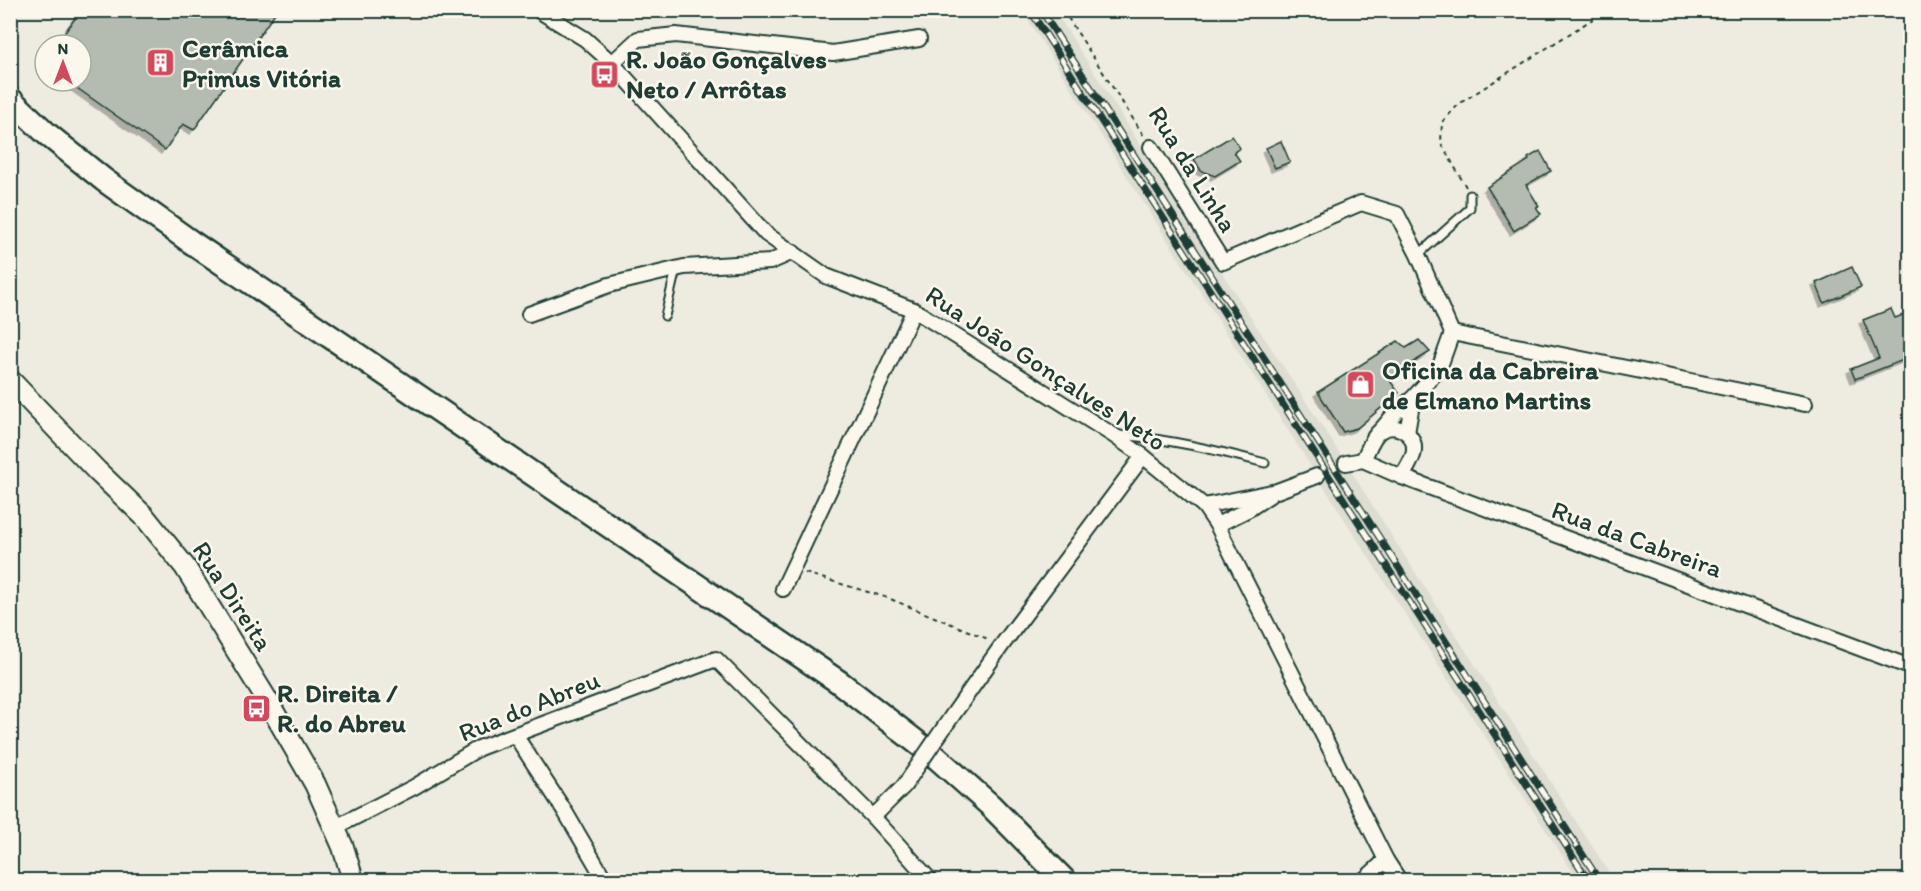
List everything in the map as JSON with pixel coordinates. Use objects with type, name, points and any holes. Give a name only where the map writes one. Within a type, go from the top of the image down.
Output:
[{"type":"main road","points":[[10,99],[47,135],[104,180],[191,242],[839,682],[937,758],[990,805],[1064,880]]},
{"type":"main road","name":"Rua Direita","points":[[10,381],[144,516],[184,567],[267,700],[315,784],[343,847],[353,880]]},
{"type":"street","name":"Rua João Gonçalves Neto","points":[[538,10],[585,39],[612,63],[766,234],[826,276],[914,310],[1113,435],[1143,456],[1204,506],[1217,525],[1386,860],[1399,880]]},
{"type":"street","points":[[612,63],[638,39],[676,35],[833,53],[919,39]]},
{"type":"street","name":"Rua da Linha","points":[[1151,147],[1223,262],[1361,203],[1397,214],[1418,255],[1452,333]]},
{"type":"street","points":[[529,314],[609,285],[676,269],[770,262],[793,252]]},
{"type":"street","points":[[783,589],[914,310]]},
{"type":"street","points":[[1346,463],[1363,460],[1374,438],[1439,369],[1452,333],[1804,404]]},
{"type":"street","points":[[1407,433],[1413,398]]},
{"type":"street","points":[[1380,431],[1399,428],[1413,441],[1414,450],[1402,477]]},
{"type":"street","points":[[930,880],[873,817],[904,786],[1002,645],[1143,456]]},
{"type":"street","name":"Rua da Cabreira","points":[[1363,460],[1402,477],[1911,667]]},
{"type":"street","points":[[1204,506],[1277,491],[1317,476]]},
{"type":"street","points":[[1217,525],[1249,509],[1277,491]]},
{"type":"street","name":"Rua do Abreu","points":[[334,828],[414,787],[479,747],[716,659],[873,817]]},
{"type":"street","points":[[515,735],[564,810],[605,880]]},
{"type":"street","points":[[1364,880],[1386,860]]},
{"type":"lane","points":[[1418,255],[1470,208],[1470,195]]},
{"type":"lane","points":[[665,316],[676,269]]},
{"type":"lane","points":[[1113,435],[1157,438],[1264,463]]},
{"type":"path","name":"Rua da Linha","points":[[1062,10],[1151,147]]},
{"type":"path","points":[[1470,195],[1441,143],[1442,122],[1460,103],[1607,10]]},
{"type":"path","points":[[792,569],[888,597],[1002,645]]},
{"type":"shaded area","points":[[1022,11],[1055,11],[1614,880],[1578,880],[1371,561]]},
{"type":"building","name":"Cerâmica Primus Vitória","points":[[81,10],[277,10],[194,130],[183,124],[165,150],[84,93],[93,93],[93,33],[65,33]]},
{"type":"building","points":[[1232,136],[1240,148],[1234,152],[1240,161],[1215,176],[1201,171],[1194,159]]},
{"type":"building","points":[[1281,141],[1290,162],[1275,168],[1266,148]]},
{"type":"building","points":[[1540,151],[1551,171],[1526,185],[1539,206],[1536,207],[1541,214],[1514,231],[1487,187]]},
{"type":"building","points":[[1852,267],[1861,287],[1824,303],[1816,283]]},
{"type":"building","points":[[1891,309],[1895,318],[1911,312],[1911,357],[1855,379],[1851,369],[1879,358],[1863,320]]},
{"type":"building","name":"Oficina da Cabreira de Elmano Martins","points":[[1419,340],[1430,352],[1388,378],[1399,393],[1357,428],[1343,432],[1318,392],[1398,341],[1406,348]]},
{"type":"tunnel","points":[[1317,476],[1346,463]]},
{"type":"railway","points":[[1030,10],[1588,880]]},
{"type":"railway","points":[[1041,10],[1599,880]]},
{"type":"place","name":"Cerâmica Primus Vitória","points":[[161,63]]},
{"type":"place","name":"R. João Gonçalves Neto / Arrôtas","points":[[605,74]]},
{"type":"place","name":"Oficina da Cabreira de Elmano Martins","points":[[1361,385]]},
{"type":"place","name":"R. Direita / R. do Abreu","points":[[256,708]]}]
